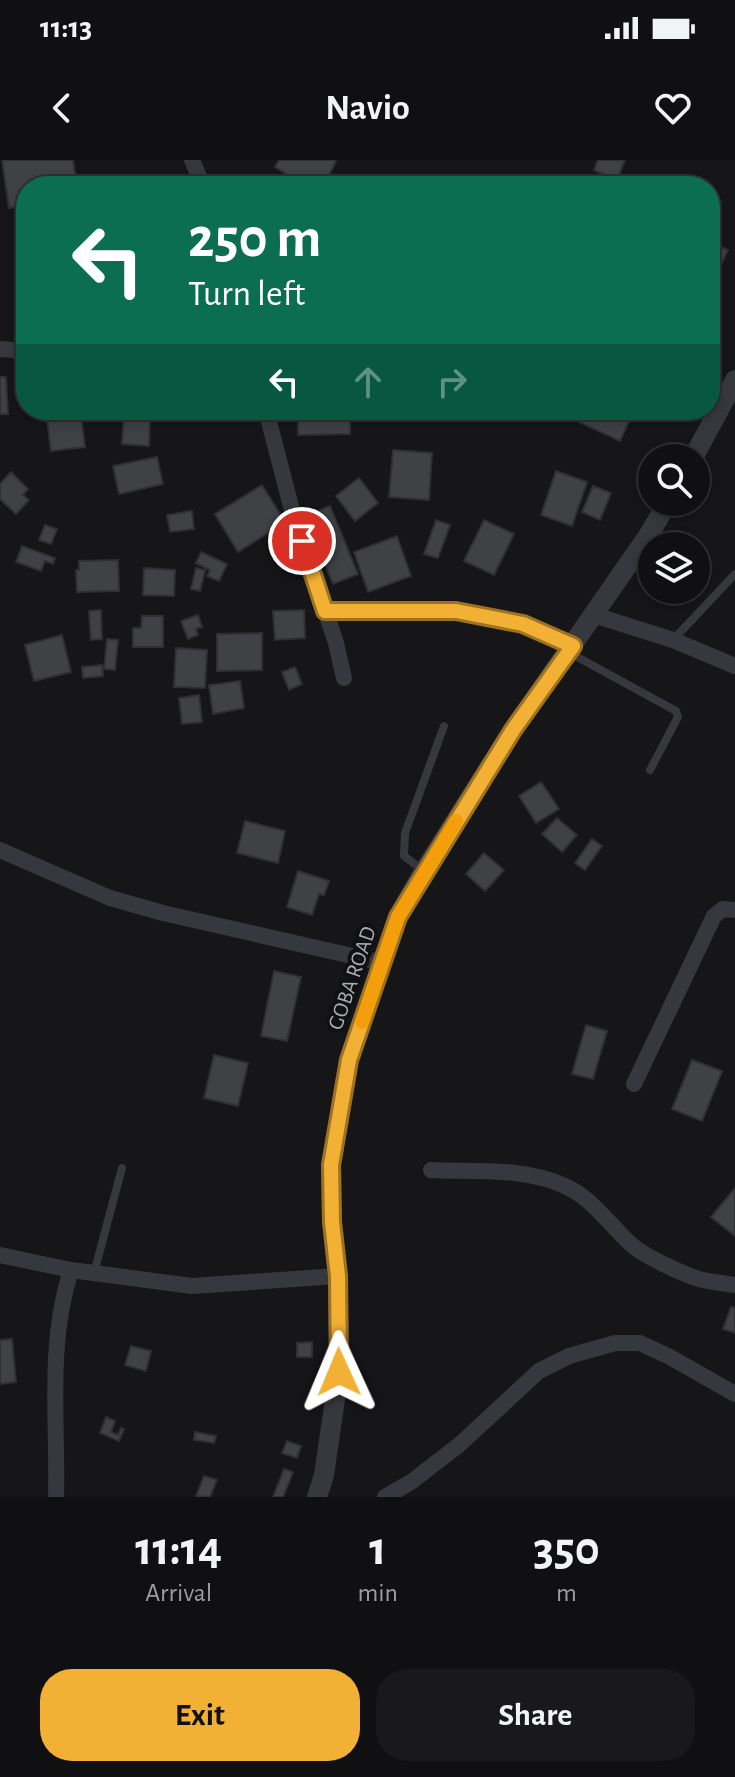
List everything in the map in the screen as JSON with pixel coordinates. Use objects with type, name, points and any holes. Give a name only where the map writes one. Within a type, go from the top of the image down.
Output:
[{"type":"street","points":[[720,408],[735,380]]},
{"type":"street","points":[[269,420],[294,518],[344,678]]},
{"type":"street","points":[[701,444],[713,420]]},
{"type":"street","name":"GOBA ROAD","points":[[317,1497],[324,1475],[339,1372],[338,1276],[332,1222],[331,1165],[349,1060],[398,917],[513,730],[660,516]]},
{"type":"street","points":[[325,611],[456,611],[523,624],[570,649]]},
{"type":"street","points":[[594,615],[673,640],[735,666]]},
{"type":"street","points":[[0,850],[110,898],[383,963]]},
{"type":"street","points":[[634,1084],[714,916],[723,909],[735,910]]},
{"type":"street","points":[[431,1170],[516,1173],[561,1184],[578,1192],[634,1247],[652,1258],[698,1279],[735,1285]]},
{"type":"street","points":[[0,1255],[94,1274],[192,1286],[338,1276]]},
{"type":"street","points":[[56,1497],[54,1368],[58,1323],[71,1270]]},
{"type":"street","points":[[385,1497],[411,1482],[459,1445],[539,1371],[584,1351],[615,1343],[640,1343],[735,1394]]},
{"type":"lane","points":[[673,640],[735,574]]},
{"type":"lane","points":[[570,649],[676,711],[678,717],[650,770]]},
{"type":"lane","points":[[424,871],[404,856],[405,833],[444,726]]},
{"type":"lane","points":[[94,1274],[122,1168]]},
{"type":"building","points":[[2,160],[73,160],[75,176],[16,176],[16,207],[9,208]]},
{"type":"building","points":[[279,160],[336,161],[329,176],[289,176],[275,167]]},
{"type":"building","points":[[598,160],[625,160],[619,176],[608,176],[594,170]]},
{"type":"building","points":[[720,246],[728,250],[720,266]]},
{"type":"building","points":[[0,377],[6,377],[8,414],[0,414]]},
{"type":"building","points":[[47,420],[82,420],[85,447],[51,451]]},
{"type":"building","points":[[124,420],[150,420],[149,446],[122,444]]},
{"type":"building","points":[[298,420],[350,420],[350,434],[298,435]]},
{"type":"building","points":[[580,420],[629,420],[620,441]]},
{"type":"building","points":[[393,450],[432,453],[429,500],[389,497]]},
{"type":"building","points":[[157,457],[163,484],[119,494],[113,466]]},
{"type":"building","points":[[556,471],[587,482],[572,526],[541,515]]},
{"type":"building","points":[[11,472],[28,489],[23,495],[29,500],[16,514],[0,499],[0,484]]},
{"type":"building","points":[[359,478],[378,503],[355,521],[336,496]]},
{"type":"building","points":[[262,485],[285,522],[238,552],[215,514]]},
{"type":"building","points":[[593,486],[611,493],[600,520],[582,512]]},
{"type":"building","points":[[330,506],[358,574],[333,584],[305,516]]},
{"type":"building","points":[[192,511],[194,529],[170,532],[167,515]]},
{"type":"building","points":[[436,520],[450,525],[438,558],[424,554]]},
{"type":"building","points":[[484,520],[514,534],[494,575],[464,561]]},
{"type":"building","points":[[45,525],[57,529],[51,544],[39,540]]},
{"type":"building","points":[[397,536],[411,576],[368,592],[354,552]]},
{"type":"building","points":[[22,546],[55,558],[53,564],[45,561],[41,571],[16,562]]},
{"type":"building","points":[[201,552],[227,564],[219,581],[207,576],[210,570],[196,563]]},
{"type":"building","points":[[118,560],[119,591],[77,592],[76,570],[79,570],[79,561]]},
{"type":"building","points":[[144,568],[175,570],[174,596],[143,595]]},
{"type":"building","points":[[196,568],[205,570],[200,591],[191,589]]},
{"type":"building","points":[[101,610],[102,639],[91,640],[89,611]]},
{"type":"building","points":[[304,610],[305,638],[275,640],[273,611]]},
{"type":"building","points":[[198,615],[202,627],[196,629],[198,635],[188,639],[181,621]]},
{"type":"building","points":[[142,616],[163,616],[163,647],[133,647],[133,628],[141,628]]},
{"type":"building","points":[[262,633],[262,670],[217,671],[217,634]]},
{"type":"building","points":[[62,635],[71,672],[34,681],[25,645]]},
{"type":"building","points":[[107,639],[118,640],[115,670],[104,669]]},
{"type":"building","points":[[176,648],[207,650],[205,688],[174,687]]},
{"type":"building","points":[[102,665],[103,676],[83,678],[82,667]]},
{"type":"building","points":[[295,667],[302,684],[289,690],[282,672]]},
{"type":"building","points":[[240,681],[244,708],[213,714],[209,685]]},
{"type":"building","points":[[199,695],[202,722],[182,724],[179,698]]},
{"type":"building","points":[[541,782],[559,809],[536,823],[519,796]]},
{"type":"building","points":[[557,818],[577,835],[562,852],[542,834]]},
{"type":"building","points":[[245,821],[285,831],[278,863],[237,853]]},
{"type":"building","points":[[592,839],[602,846],[585,870],[575,863]]},
{"type":"building","points":[[484,853],[504,870],[485,891],[466,874]]},
{"type":"building","points":[[298,871],[329,881],[324,895],[319,894],[312,915],[287,907]]},
{"type":"building","points":[[274,971],[301,977],[287,1041],[261,1036]]},
{"type":"building","points":[[586,1025],[607,1031],[593,1079],[572,1074]]},
{"type":"building","points":[[214,1055],[248,1063],[238,1106],[204,1098]]},
{"type":"building","points":[[692,1060],[722,1071],[702,1121],[672,1109]]},
{"type":"building","points":[[735,1188],[735,1236],[711,1217]]},
{"type":"building","points":[[731,1307],[735,1308],[735,1333],[723,1329]]},
{"type":"building","points":[[12,1339],[16,1382],[0,1384],[0,1340]]},
{"type":"building","points":[[312,1342],[312,1357],[297,1357],[297,1343]]},
{"type":"building","points":[[131,1346],[151,1351],[146,1371],[125,1365]]},
{"type":"building","points":[[106,1417],[115,1421],[111,1432],[118,1435],[121,1428],[124,1429],[119,1441],[100,1433]]},
{"type":"building","points":[[195,1432],[216,1436],[214,1443],[194,1440]]},
{"type":"building","points":[[287,1441],[301,1446],[297,1458],[282,1453]]},
{"type":"building","points":[[284,1469],[293,1472],[283,1497],[273,1497]]},
{"type":"building","points":[[204,1476],[217,1480],[210,1497],[196,1496]]},
{"type":"slow traffic","points":[[362,1022],[398,917],[456,821]]},
{"type":"route","points":[[302,541],[325,611],[456,611],[523,624],[573,646],[513,730],[398,917],[349,1060],[331,1165],[332,1222],[338,1276],[339,1372]]}]
